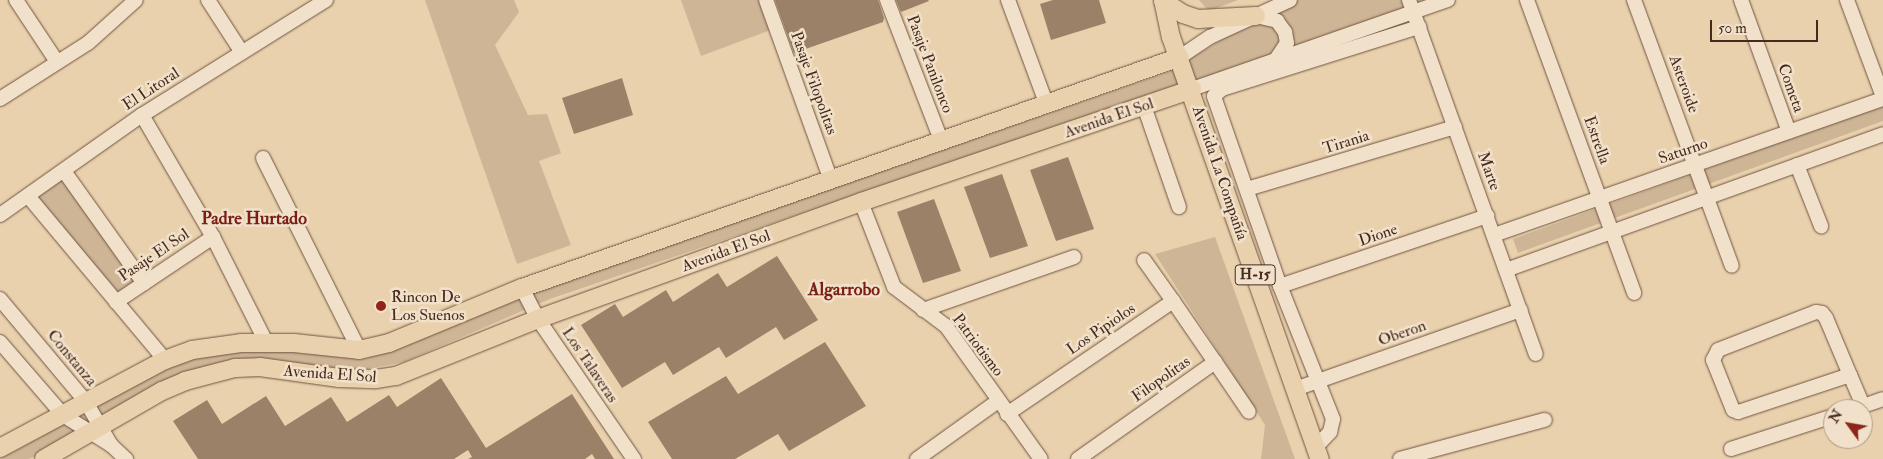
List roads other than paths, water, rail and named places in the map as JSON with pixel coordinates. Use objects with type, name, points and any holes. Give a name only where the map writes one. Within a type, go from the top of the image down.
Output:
[{"type":"main road","points":[[1163,0],[1183,14],[1198,19],[1256,16]]},
{"type":"main road","name":"Avenida La Compañía","points":[[1163,0],[1180,57],[1318,453]]},
{"type":"main road","name":"Avenida El Sol","points":[[0,448],[165,360],[220,344],[266,342],[359,350],[389,343],[522,288],[830,178],[1180,57]]},
{"type":"main road","name":"Avenida El Sol","points":[[44,459],[98,430],[162,391],[211,373],[260,368],[376,380],[418,369],[538,319],[860,202],[1192,90]]},
{"type":"street","points":[[16,0],[57,62]]},
{"type":"street","points":[[118,0],[126,12]]},
{"type":"street","points":[[0,99],[88,43],[126,12],[136,0]]},
{"type":"street","points":[[208,0],[241,51]]},
{"type":"street","name":"El Litoral","points":[[0,216],[142,115],[241,51],[326,0]]},
{"type":"street","name":"Pasaje Filopolitas","points":[[766,0],[830,178]]},
{"type":"street","name":"Pasaje Panilonco","points":[[887,0],[940,140]]},
{"type":"street","points":[[1008,0],[1046,103]]},
{"type":"street","name":"Avenida El Sol","points":[[1180,57],[1210,37],[1290,0]]},
{"type":"street","name":"Avenida El Sol","points":[[1192,90],[1411,6],[1448,0]]},
{"type":"street","name":"Estrella","points":[[1527,0],[1634,293]]},
{"type":"street","name":"Asteroide","points":[[1634,0],[1732,266]]},
{"type":"street","name":"Cometa","points":[[1741,0],[1789,132]]},
{"type":"street","points":[[1847,0],[1883,98]]},
{"type":"street","name":"Marte","points":[[1411,6],[1536,354]]},
{"type":"street","points":[[1256,16],[1267,17],[1282,25],[1287,43],[1277,58]]},
{"type":"street","points":[[1318,453],[1330,432],[1333,419],[1280,286],[1247,190],[1214,104],[1214,96],[1222,89],[1419,27]]},
{"type":"street","name":"Saturno","points":[[1494,235],[1883,98]]},
{"type":"street","points":[[1144,106],[1179,207]]},
{"type":"street","points":[[142,115],[213,237],[266,342]]},
{"type":"street","name":"Tirania","points":[[1247,190],[1455,128]]},
{"type":"street","points":[[1506,270],[1883,134]]},
{"type":"street","points":[[263,158],[359,350]]},
{"type":"street","points":[[1797,165],[1821,226]]},
{"type":"street","points":[[64,170],[144,283]]},
{"type":"street","points":[[28,196],[165,360]]},
{"type":"street","name":"Patriotismo","points":[[860,202],[894,287],[946,326],[1007,414],[1041,459]]},
{"type":"street","name":"Dione","points":[[1280,286],[1487,216]]},
{"type":"street","name":"Pasaje El Sol","points":[[116,302],[213,237]]},
{"type":"street","points":[[923,310],[1074,257]]},
{"type":"street","points":[[1144,260],[1215,362]]},
{"type":"street","name":"Los Talaveras","points":[[522,288],[538,319],[634,459]]},
{"type":"street","name":"Constanza","points":[[0,298],[86,402],[98,430],[126,459]]},
{"type":"street","name":"Los Pipiolos","points":[[1007,414],[1173,301]]},
{"type":"street","name":"Oberon","points":[[1295,389],[1521,310]]},
{"type":"street","points":[[1850,374],[1738,412],[1733,410],[1713,360],[1718,350],[1816,312],[1826,318],[1850,374],[1856,399]]},
{"type":"street","name":"Constanza","points":[[0,342],[63,414],[98,430]]},
{"type":"street","name":"Filopolitas","points":[[1078,459],[1215,362],[1249,412]]},
{"type":"street","points":[[917,459],[998,401]]},
{"type":"street","points":[[1731,449],[1823,419]]},
{"type":"street","points":[[1400,459],[1545,420]]},
{"type":"place","name":"Rincon De Los Suenos","points":[[381,306]]},
{"type":"district","name":"Padre Hurtado","points":[[254,219]]},
{"type":"district","name":"Algarrobo","points":[[844,290]]}]
